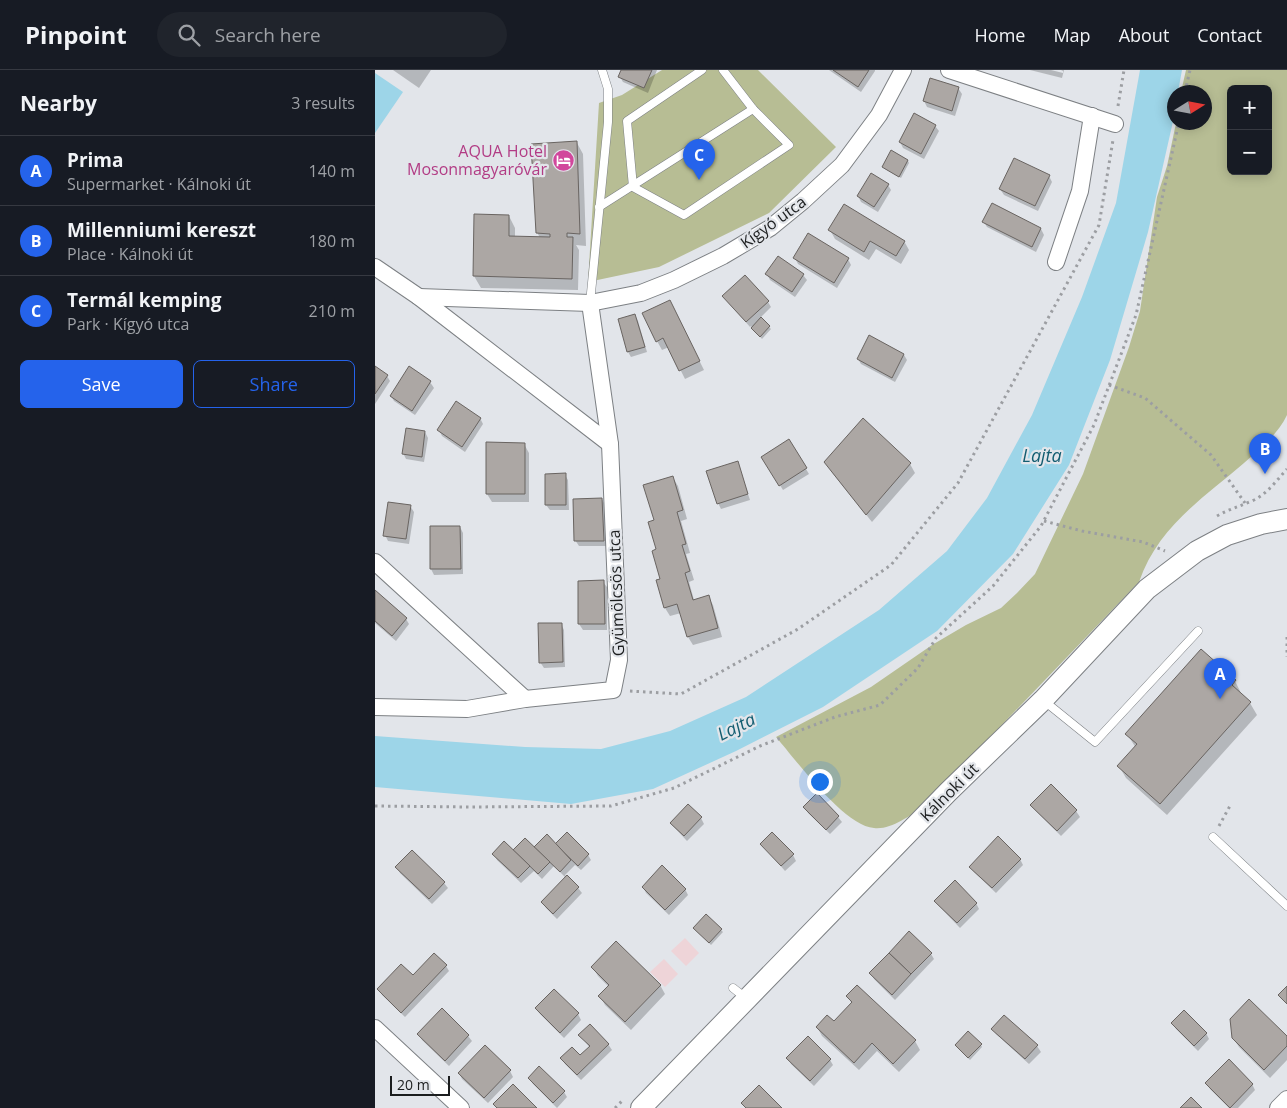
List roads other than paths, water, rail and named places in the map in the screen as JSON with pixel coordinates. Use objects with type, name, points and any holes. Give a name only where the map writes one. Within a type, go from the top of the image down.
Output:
[{"type":"street","name":"Kígyó utca","points":[[419,297],[590,304],[641,293],[674,280],[723,256],[770,228],[803,202],[842,164],[879,115],[903,70]]},
{"type":"street","points":[[949,70],[1115,124]]},
{"type":"street","points":[[1056,262],[1080,191],[1092,116]]},
{"type":"street","points":[[375,267],[419,297],[610,444]]},
{"type":"street","points":[[590,304],[610,444]]},
{"type":"street","name":"Gyümölcsös utca","points":[[525,699],[613,690],[619,660],[610,444]]},
{"type":"street","name":"Kálnoki út","points":[[641,1108],[740,993],[1043,700],[1147,589],[1197,551],[1227,535],[1261,524],[1287,519]]},
{"type":"street","points":[[375,562],[525,699]]},
{"type":"street","points":[[375,707],[467,709],[525,699]]},
{"type":"street","points":[[375,1028],[461,1108]]},
{"type":"street","points":[[1278,1108],[1287,1099]]},
{"type":"lane","points":[[590,304],[608,122],[608,89],[602,70]]},
{"type":"lane","points":[[633,187],[627,121],[702,70]]},
{"type":"lane","points":[[633,187],[684,215],[789,145],[753,109],[723,70]]},
{"type":"lane","points":[[599,207],[753,109]]},
{"type":"lane","points":[[1043,700],[1095,742],[1198,631]]},
{"type":"lane","points":[[1213,837],[1287,906]]},
{"type":"water","name":"Lajta","points":[[1140,70],[1182,70],[1179,85],[1167,85],[1167,130],[1171,130],[1148,232],[1110,360],[1069,465],[1013,554],[937,631],[823,707],[736,751],[653,789],[571,804],[375,787],[375,736],[525,747],[601,749],[670,731],[746,697],[879,610],[947,551],[987,498],[1032,415],[1082,297],[1116,203]]},
{"type":"water","points":[[375,73],[403,92],[375,133]]},
{"type":"place","name":"AQUA Hotel Mosonmagyaróvár","points":[[563,160]]},
{"type":"place","name":"Termál kemping","points":[[699,180]]},
{"type":"place","name":"Millenniumi kereszt","points":[[1265,474]]},
{"type":"place","name":"Prima","points":[[1220,699]]}]
